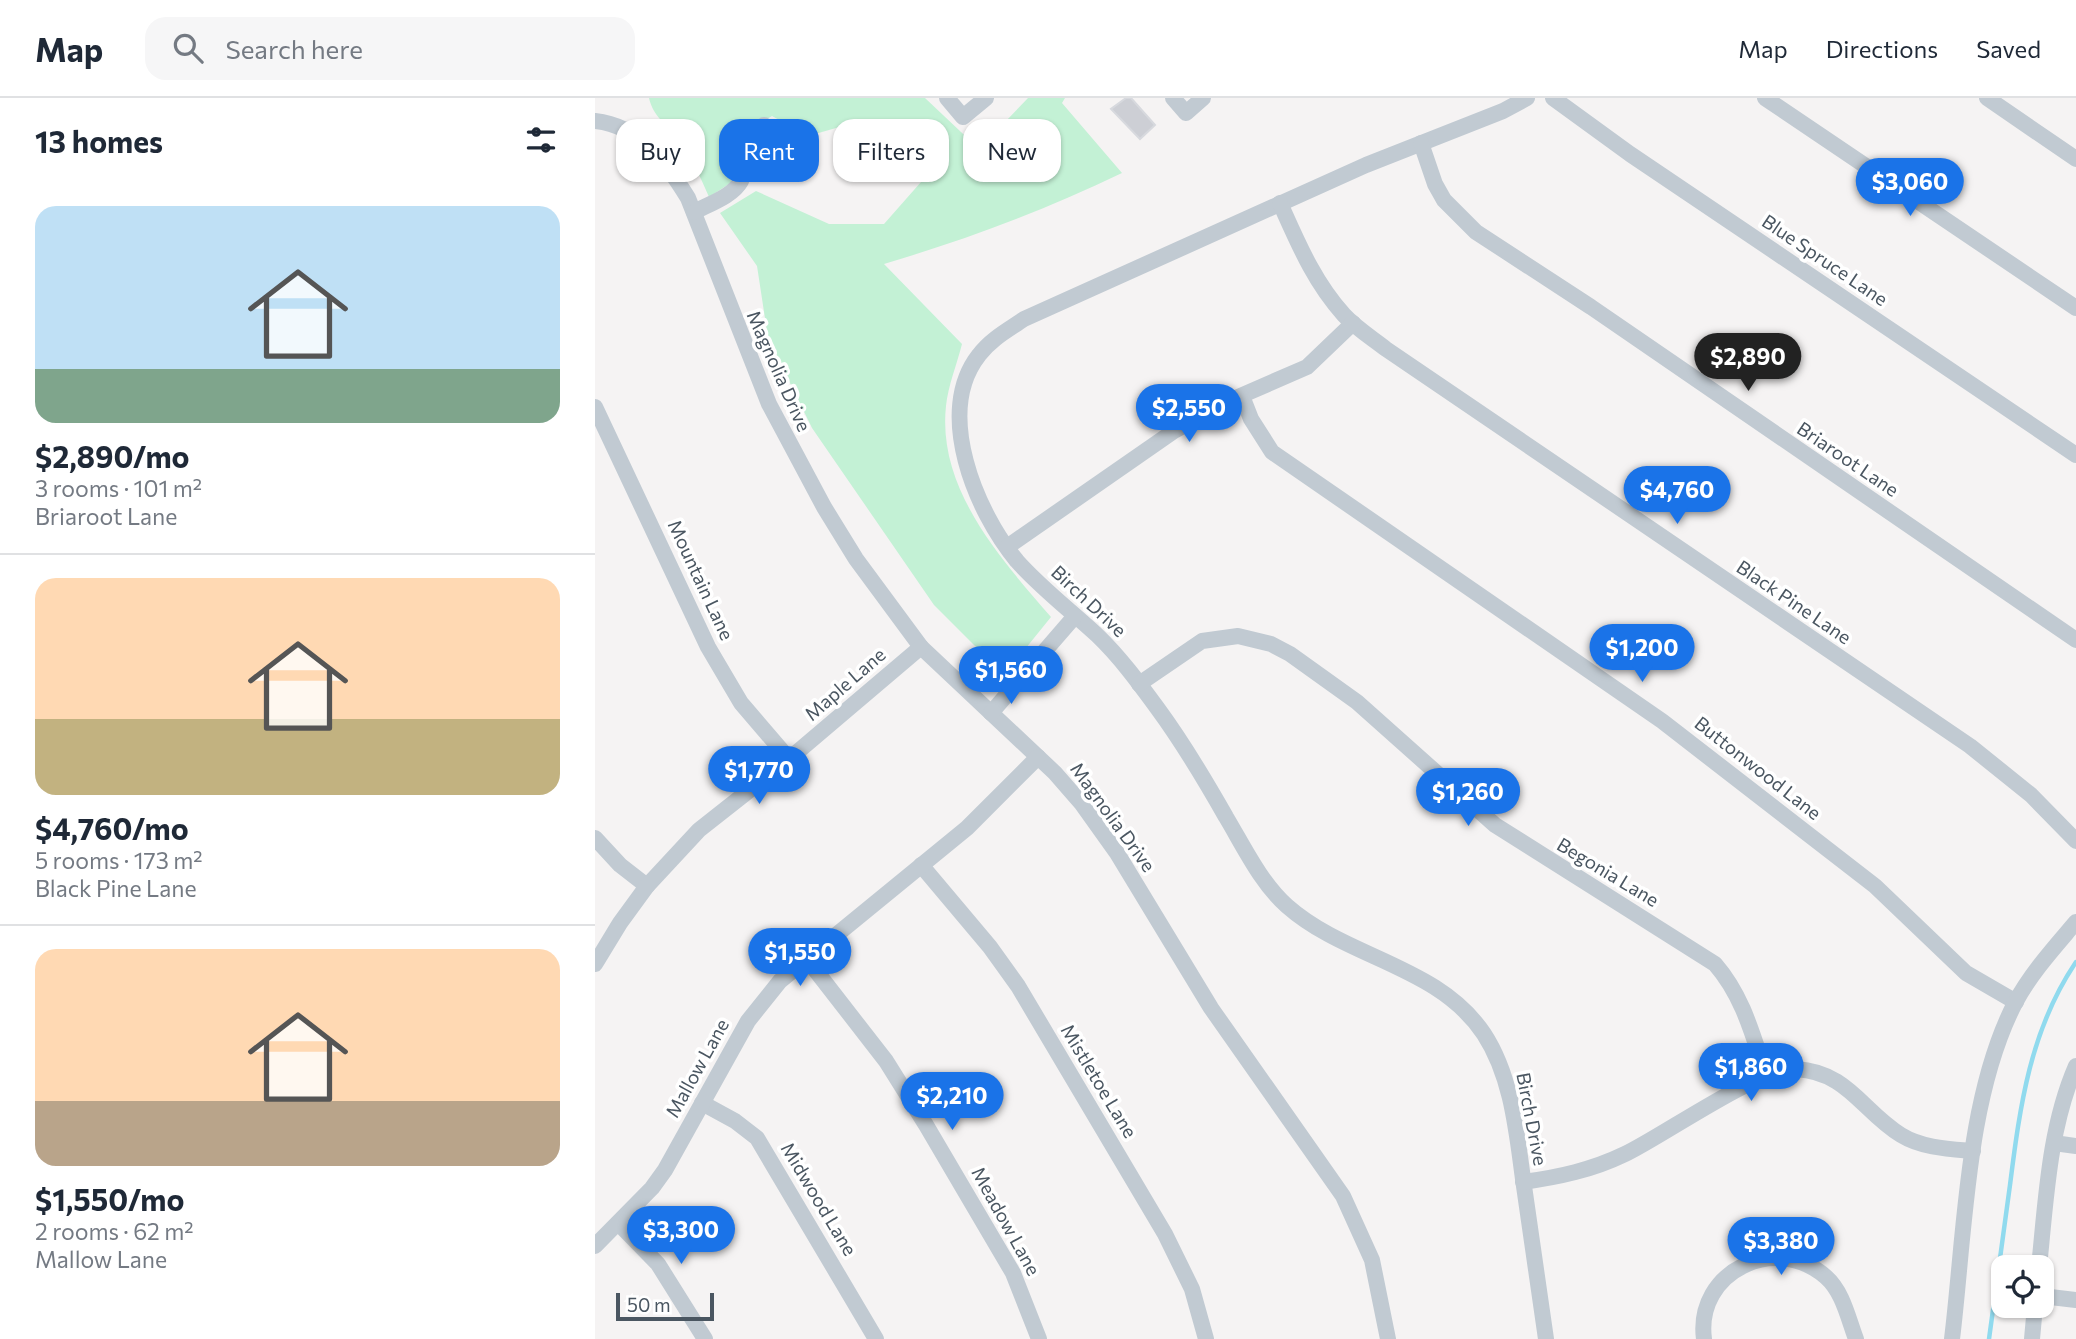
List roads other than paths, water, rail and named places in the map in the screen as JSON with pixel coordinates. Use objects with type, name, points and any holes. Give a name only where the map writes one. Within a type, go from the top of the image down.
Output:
[{"type":"street","points":[[947,98],[963,117],[986,98]]},
{"type":"street","points":[[1173,98],[1186,113],[1203,98]]},
{"type":"street","name":"Birch Drive","points":[[1527,98],[1503,111],[1280,203],[1024,319],[990,343],[977,356],[963,386],[960,402],[963,449],[977,496],[1007,547],[1029,573],[1114,653],[1139,684],[1191,758],[1248,855],[1282,901],[1332,937],[1419,977],[1446,994],[1473,1019],[1498,1061],[1506,1084],[1546,1339]]},
{"type":"street","name":"Blue Spruce Lane","points":[[1553,98],[1630,154],[2076,455]]},
{"type":"street","points":[[1765,98],[2076,309]]},
{"type":"street","points":[[1998,101],[2076,159]]},
{"type":"street","name":"Magnolia Drive","points":[[595,121],[618,126],[647,144],[675,177],[694,212],[727,303],[769,404],[792,451],[856,559],[921,647],[1038,757],[1082,804],[1117,853],[1224,1028],[1343,1196],[1372,1260],[1388,1339]]},
{"type":"street","name":"Briaroot Lane","points":[[1421,143],[1435,184],[1444,200],[1476,232],[1591,307],[2076,640]]},
{"type":"street","points":[[694,212],[724,196],[740,182]]},
{"type":"street","name":"Black Pine Lane","points":[[1280,203],[1313,274],[1353,323],[1386,349],[1970,746],[2031,795],[2076,841]]},
{"type":"street","points":[[1007,547],[1172,433],[1307,366],[1353,323]]},
{"type":"street","name":"Buttonwood Lane","points":[[1242,396],[1251,419],[1272,452],[1663,721],[1875,886],[1966,973],[2016,1002]]},
{"type":"street","name":"Mountain Lane","points":[[595,407],[708,647],[741,703],[789,760]]},
{"type":"street","points":[[991,713],[1075,616]]},
{"type":"street","name":"Begonia Lane","points":[[1139,684],[1193,646],[1217,637],[1252,638],[1290,654],[1357,702],[1495,825],[1715,964],[1736,993],[1746,1014],[1766,1075]]},
{"type":"street","name":"Maple Lane","points":[[595,964],[619,923],[647,886],[699,830],[789,760],[921,647]]},
{"type":"street","name":"Mallow Lane","points":[[595,1246],[619,1224],[665,1170],[748,1021],[780,981],[967,828],[1038,757]]},
{"type":"street","points":[[595,838],[620,864],[647,886]]},
{"type":"street","name":"Mistletoe Lane","points":[[921,865],[990,947],[1039,1021],[1164,1234],[1192,1289],[1206,1339]]},
{"type":"street","points":[[1952,1339],[1973,1152],[1988,1071],[2016,1002],[2044,959],[2076,922]]},
{"type":"street","name":"Meadow Lane","points":[[806,958],[886,1061],[926,1125],[1013,1273],[1039,1339]]},
{"type":"street","points":[[2041,1255],[2061,1106],[2076,1066]]},
{"type":"street","points":[[1523,1182],[1571,1174],[1626,1154],[1766,1075],[1795,1068],[1824,1075],[1851,1090],[1887,1126],[1903,1137],[1935,1147],[1973,1152]]},
{"type":"street","name":"Midwood Lane","points":[[702,1102],[735,1121],[757,1138],[862,1311],[876,1339]]},
{"type":"street","points":[[2055,1143],[2076,1146]]},
{"type":"street","points":[[619,1224],[658,1264],[705,1339]]},
{"type":"street","points":[[1704,1339],[1707,1305],[1723,1280],[1746,1263],[1760,1258],[1779,1258],[1811,1267],[1833,1285],[1856,1339]]},
{"type":"street","points":[[2054,1297],[2076,1300]]},
{"type":"street","points":[[2032,1339],[2034,1318]]},
{"type":"waterway","points":[[1989,1339],[2018,1126],[2029,1069],[2048,1014],[2076,962]]}]
